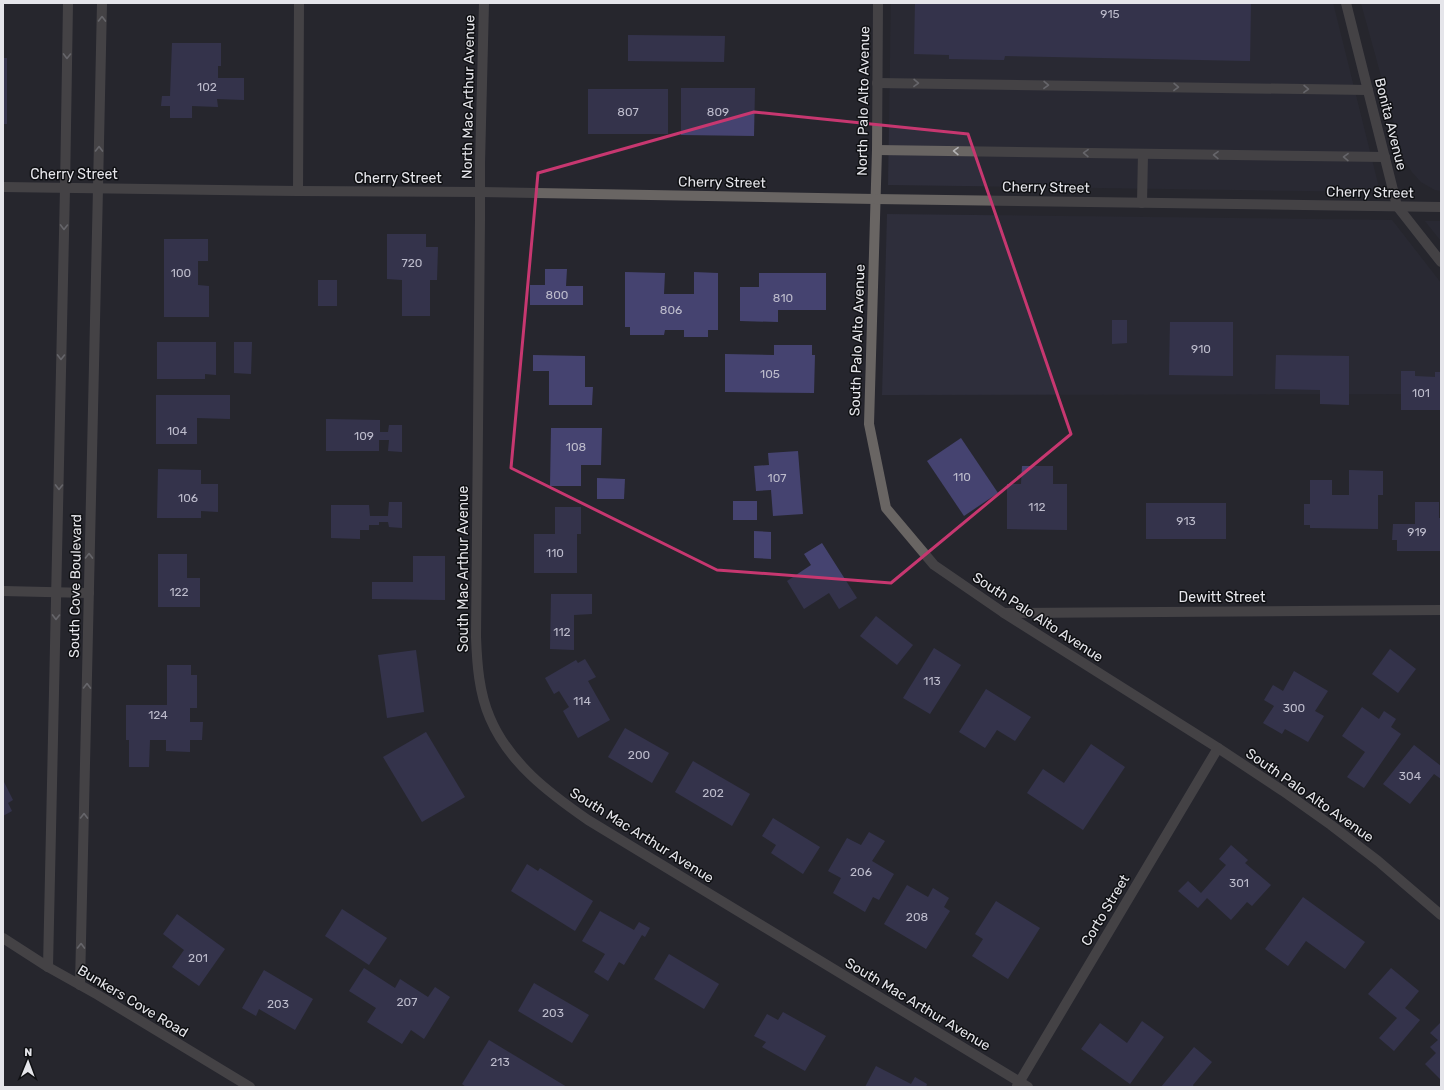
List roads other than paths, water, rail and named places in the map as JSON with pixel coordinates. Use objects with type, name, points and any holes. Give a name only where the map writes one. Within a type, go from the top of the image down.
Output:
[{"type":"street","name":"South Cove Boulevard","points":[[48,967],[57,593],[68,3]]},
{"type":"street","name":"South Cove Boulevard","points":[[80,985],[102,3]]},
{"type":"street","points":[[298,191],[299,3]]},
{"type":"street","name":"North Mac Arthur Avenue","points":[[480,192],[484,3]]},
{"type":"street","name":"North Palo Alto Avenue","points":[[875,199],[877,150],[878,3]]},
{"type":"street","name":"Bonita Avenue","points":[[1346,3],[1397,206],[1441,262]]},
{"type":"street","points":[[877,83],[1368,90]]},
{"type":"street","points":[[877,150],[1385,157]]},
{"type":"street","points":[[1142,203],[1143,154]]},
{"type":"street","name":"Cherry Street","points":[[3,187],[480,192],[1441,207]]},
{"type":"street","name":"South Mac Arthur Avenue","points":[[480,192],[476,649],[480,684],[486,706],[490,718],[508,750],[531,776],[566,805],[588,820],[1021,1085]]},
{"type":"street","name":"South Palo Alto Avenue","points":[[875,199],[869,424],[886,508],[934,565],[1004,613],[1218,748],[1331,825],[1378,861],[1441,916]]},
{"type":"street","points":[[3,591],[89,593]]},
{"type":"street","name":"Dewitt Street","points":[[1004,613],[1441,610]]},
{"type":"street","name":"Corto Street","points":[[1021,1085],[1218,748]]},
{"type":"street","name":"Bunkers Cove Road","points":[[3,938],[48,967],[250,1087]]}]
